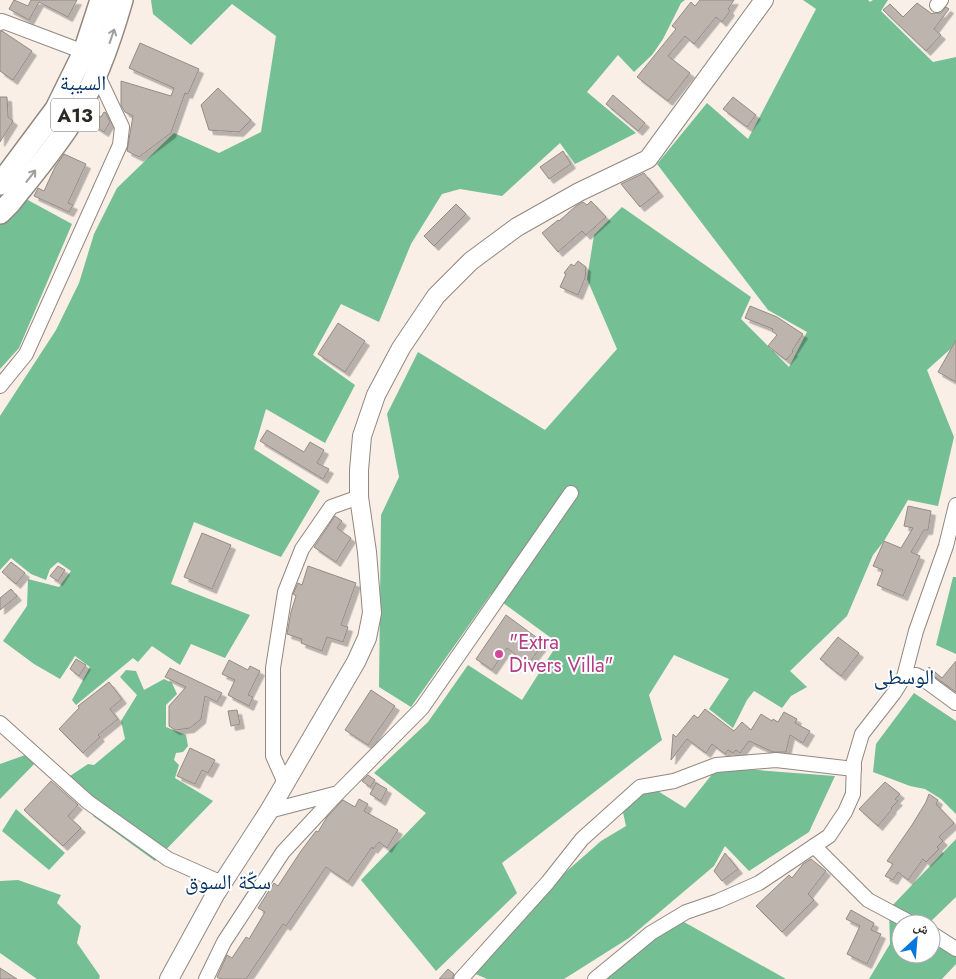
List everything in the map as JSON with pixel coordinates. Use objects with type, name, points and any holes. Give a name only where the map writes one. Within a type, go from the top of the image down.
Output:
[{"type":"highway","name":"A13","points":[[0,184],[56,109],[84,52],[101,0]]},
{"type":"highway","name":"A13","points":[[0,213],[10,203],[67,128],[97,74],[114,30],[122,0]]},
{"type":"main road","points":[[169,979],[222,883],[269,812],[356,662],[367,638],[372,613],[367,552],[359,497],[362,436],[376,395],[400,348],[436,296],[471,261],[517,226],[579,192],[648,159],[764,0]]},
{"type":"street","points":[[0,23],[2,21],[84,52]]},
{"type":"street","points":[[0,386],[26,354],[120,145],[122,127],[97,74]]},
{"type":"street","points":[[206,979],[224,942],[283,852],[422,708],[571,493]]},
{"type":"street","points":[[285,783],[273,756],[273,668],[285,592],[302,549],[332,508],[359,497]]},
{"type":"street","points":[[595,979],[651,933],[686,912],[759,884],[829,836],[845,812],[853,794],[854,761],[862,734],[904,677],[916,631],[946,546],[956,506]]},
{"type":"street","points":[[904,677],[916,675],[956,703]]},
{"type":"street","points":[[0,723],[88,802],[168,859],[222,883]]},
{"type":"street","points":[[461,979],[548,882],[582,839],[640,787],[674,781],[716,765],[776,760],[854,769]]},
{"type":"street","points":[[269,812],[338,793]]},
{"type":"street","points":[[814,846],[868,900],[894,914]]},
{"type":"street","points":[[941,940],[956,949]]},
{"type":"green space","points":[[151,0],[685,0],[681,3],[663,39],[652,55],[634,72],[618,55],[587,92],[636,133],[575,164],[560,143],[502,196],[460,189],[442,194],[411,244],[379,322],[341,304],[313,355],[355,385],[325,443],[266,409],[254,449],[320,491],[281,557],[194,522],[171,584],[250,615],[225,658],[191,644],[180,665],[152,646],[138,662],[133,658],[76,705],[72,700],[90,667],[75,656],[60,679],[34,664],[3,641],[27,606],[28,579],[59,587],[71,571],[58,562],[50,569],[46,580],[31,574],[11,558],[0,570],[0,416],[56,330],[79,283],[94,234],[117,188],[174,133],[219,153],[261,132],[276,36],[232,4],[191,45],[153,14]]},
{"type":"green space","points":[[803,0],[868,0],[870,2],[873,0],[888,0],[881,11],[933,62],[956,57],[956,344],[927,370],[954,437],[938,506],[908,500],[884,541],[873,555],[847,616],[790,671],[807,687],[791,696],[782,708],[754,691],[747,700],[733,728],[709,709],[729,679],[674,655],[649,695],[662,740],[502,863],[517,893],[436,971],[361,880],[426,813],[374,773],[428,722],[468,665],[522,700],[558,643],[491,594],[411,707],[379,687],[381,515],[399,477],[387,414],[418,352],[545,430],[617,349],[587,279],[594,235],[622,207],[751,297],[741,319],[789,367],[807,332],[768,310],[657,164],[707,103],[748,139],[816,9]]},
{"type":"green space","points":[[26,199],[72,224],[19,348],[0,369],[0,225]]},
{"type":"green space","points":[[953,577],[956,577],[956,654],[936,645]]},
{"type":"green space","points":[[126,670],[136,671],[144,690],[164,679],[172,683],[177,694],[166,705],[166,727],[186,735],[188,746],[183,752],[176,753],[174,760],[179,765],[175,778],[213,801],[155,861],[93,816],[93,810],[70,776],[88,764],[94,765],[125,739],[121,721],[137,695],[120,677]]},
{"type":"green space","points":[[914,693],[956,721],[956,814],[941,799],[925,789],[910,786],[873,772],[876,744]]},
{"type":"green space","points":[[28,754],[40,758],[0,799],[0,764]]},
{"type":"green space","points":[[718,767],[835,776],[809,832],[749,871],[725,846],[714,866],[629,938],[564,979],[487,979],[471,972],[533,901],[601,841],[626,826],[622,808],[653,788],[685,808]]},
{"type":"green space","points":[[16,809],[65,853],[49,870],[2,831]]},
{"type":"green space","points":[[956,839],[956,897],[938,914],[891,914],[891,964],[941,964],[941,943],[956,957],[956,964],[942,979],[869,979],[890,944],[889,909]]},
{"type":"green space","points":[[18,880],[61,895],[57,903],[81,926],[77,943],[100,976],[99,979],[37,979],[0,953],[0,881]]},
{"type":"green space","points":[[684,922],[786,979],[606,979],[653,939]]},
{"type":"building","points":[[14,0],[28,6],[31,0],[77,0],[68,17],[39,2],[29,20],[9,9]]},
{"type":"building","points":[[700,0],[734,0],[728,9],[730,11],[722,22],[716,17],[694,44],[685,36],[668,56],[690,73],[668,101],[637,77],[676,29],[672,26],[691,2],[695,6]]},
{"type":"building","points":[[917,3],[932,14],[941,13],[946,7],[949,9],[934,29],[941,35],[926,51],[883,10],[890,4],[903,17]]},
{"type":"building","points":[[2,31],[32,51],[13,80],[0,71],[0,32]]},
{"type":"building","points":[[140,43],[199,69],[188,94],[185,93],[171,133],[139,157],[127,151],[133,116],[125,112],[121,105],[121,81],[171,96],[174,88],[129,68]]},
{"type":"building","points":[[218,88],[251,120],[239,132],[209,130],[201,105]]},
{"type":"building","points":[[613,95],[645,123],[638,131],[606,104]]},
{"type":"building","points":[[0,97],[7,97],[8,117],[13,121],[0,142]]},
{"type":"building","points":[[733,97],[756,115],[747,127],[723,109]]},
{"type":"building","points":[[92,111],[101,117],[104,112],[106,113],[110,122],[104,132],[87,121]]},
{"type":"building","points":[[563,151],[571,164],[549,179],[540,167]]},
{"type":"building","points":[[64,154],[86,164],[68,203],[73,205],[69,212],[34,196],[38,188],[44,191],[55,167]]},
{"type":"building","points":[[644,173],[659,192],[640,207],[621,184]]},
{"type":"building","points":[[591,201],[606,217],[586,235],[582,231],[558,252],[542,233],[576,206],[583,202],[587,205]]},
{"type":"building","points":[[456,204],[466,214],[434,246],[424,236]]},
{"type":"building","points":[[578,261],[586,267],[585,278],[578,295],[560,287],[566,274],[564,273],[571,264],[574,266]]},
{"type":"building","points":[[750,306],[777,317],[803,334],[786,360],[768,346],[777,335],[772,331],[773,329],[745,318]]},
{"type":"building","points":[[338,323],[365,341],[345,372],[318,354]]},
{"type":"building","points":[[956,340],[956,382],[938,372]]},
{"type":"building","points":[[267,430],[304,452],[310,442],[324,450],[317,463],[329,469],[323,479],[260,441]]},
{"type":"building","points":[[908,506],[931,511],[928,530],[924,530],[911,552],[920,556],[903,596],[877,585],[883,570],[873,566],[884,541],[901,548],[913,528],[904,526]]},
{"type":"building","points":[[335,516],[342,521],[337,528],[351,538],[336,562],[314,547]]},
{"type":"building","points":[[202,533],[231,545],[212,589],[184,577]]},
{"type":"building","points":[[11,562],[25,573],[16,584],[2,572]]},
{"type":"building","points":[[58,566],[65,570],[58,581],[50,576]]},
{"type":"building","points":[[308,566],[356,583],[341,625],[348,627],[343,642],[327,637],[322,651],[301,643],[302,639],[287,634],[296,596],[293,594],[298,583],[302,585]]},
{"type":"building","points":[[11,589],[17,596],[0,610],[0,598]]},
{"type":"building","points":[[506,615],[544,643],[528,664],[507,648],[492,670],[476,659]]},
{"type":"building","points":[[838,637],[859,653],[841,676],[820,659]]},
{"type":"building","points":[[76,659],[86,665],[79,676],[70,669]]},
{"type":"building","points":[[229,660],[248,670],[250,666],[260,671],[248,695],[253,697],[249,706],[228,695],[235,680],[222,674]]},
{"type":"building","points":[[956,661],[956,692],[927,671],[929,667],[942,678]]},
{"type":"building","points":[[170,668],[222,693],[217,702],[205,696],[201,719],[190,728],[175,730],[169,726],[169,706],[186,687],[165,677]]},
{"type":"building","points":[[109,682],[122,699],[110,709],[118,719],[98,735],[100,737],[83,753],[59,729],[79,708],[78,706]]},
{"type":"building","points":[[371,690],[395,706],[368,745],[345,730]]},
{"type":"building","points":[[705,709],[734,731],[742,722],[751,730],[761,714],[772,721],[773,719],[778,722],[784,712],[797,719],[795,723],[810,731],[803,743],[790,735],[786,752],[773,752],[749,741],[740,753],[736,750],[733,753],[728,750],[725,754],[712,744],[706,753],[687,739],[671,760],[673,734],[676,737],[694,715],[698,718]]},
{"type":"building","points":[[237,710],[240,724],[231,726],[228,711]]},
{"type":"building","points":[[190,748],[215,760],[208,773],[202,770],[195,784],[177,776]]},
{"type":"building","points":[[368,775],[375,780],[370,787],[362,781]]},
{"type":"building","points":[[51,781],[78,805],[68,816],[81,828],[63,846],[24,810]]},
{"type":"building","points":[[885,782],[900,794],[895,799],[898,801],[878,826],[859,809]]},
{"type":"building","points":[[376,783],[387,789],[381,801],[370,794]]},
{"type":"building","points":[[929,794],[938,800],[936,804],[954,823],[939,837],[943,841],[937,847],[939,849],[926,862],[923,859],[908,880],[898,872],[893,880],[885,876],[893,864],[887,861],[912,825]]},
{"type":"building","points":[[359,799],[368,804],[364,811],[398,830],[387,848],[379,842],[373,849],[372,847],[348,882],[326,867],[286,926],[283,924],[246,979],[220,979],[217,977],[227,955],[232,958],[246,937],[249,939],[265,912],[258,908],[274,883],[278,886],[316,831],[318,832],[327,817],[343,800],[355,807]]},
{"type":"building","points":[[725,853],[738,869],[722,881],[714,871]]},
{"type":"building","points":[[811,859],[826,871],[808,894],[814,900],[782,932],[756,906],[789,875],[792,878],[803,864]]},
{"type":"building","points":[[851,910],[874,923],[871,930],[881,934],[867,964],[847,954],[860,926],[846,919]]},
{"type":"building","points":[[0,968],[17,979],[0,979]]},
{"type":"building","points":[[448,969],[454,974],[452,979],[439,979]]},
{"type":"place","name":"\"Extra Divers Villa\"","points":[[499,654]]},
{"type":"district","name":"السيبة","points":[[83,83]]},
{"type":"district","name":"الوسطى","points":[[904,677]]},
{"type":"district","name":"سكّة السوق","points":[[228,882]]}]
